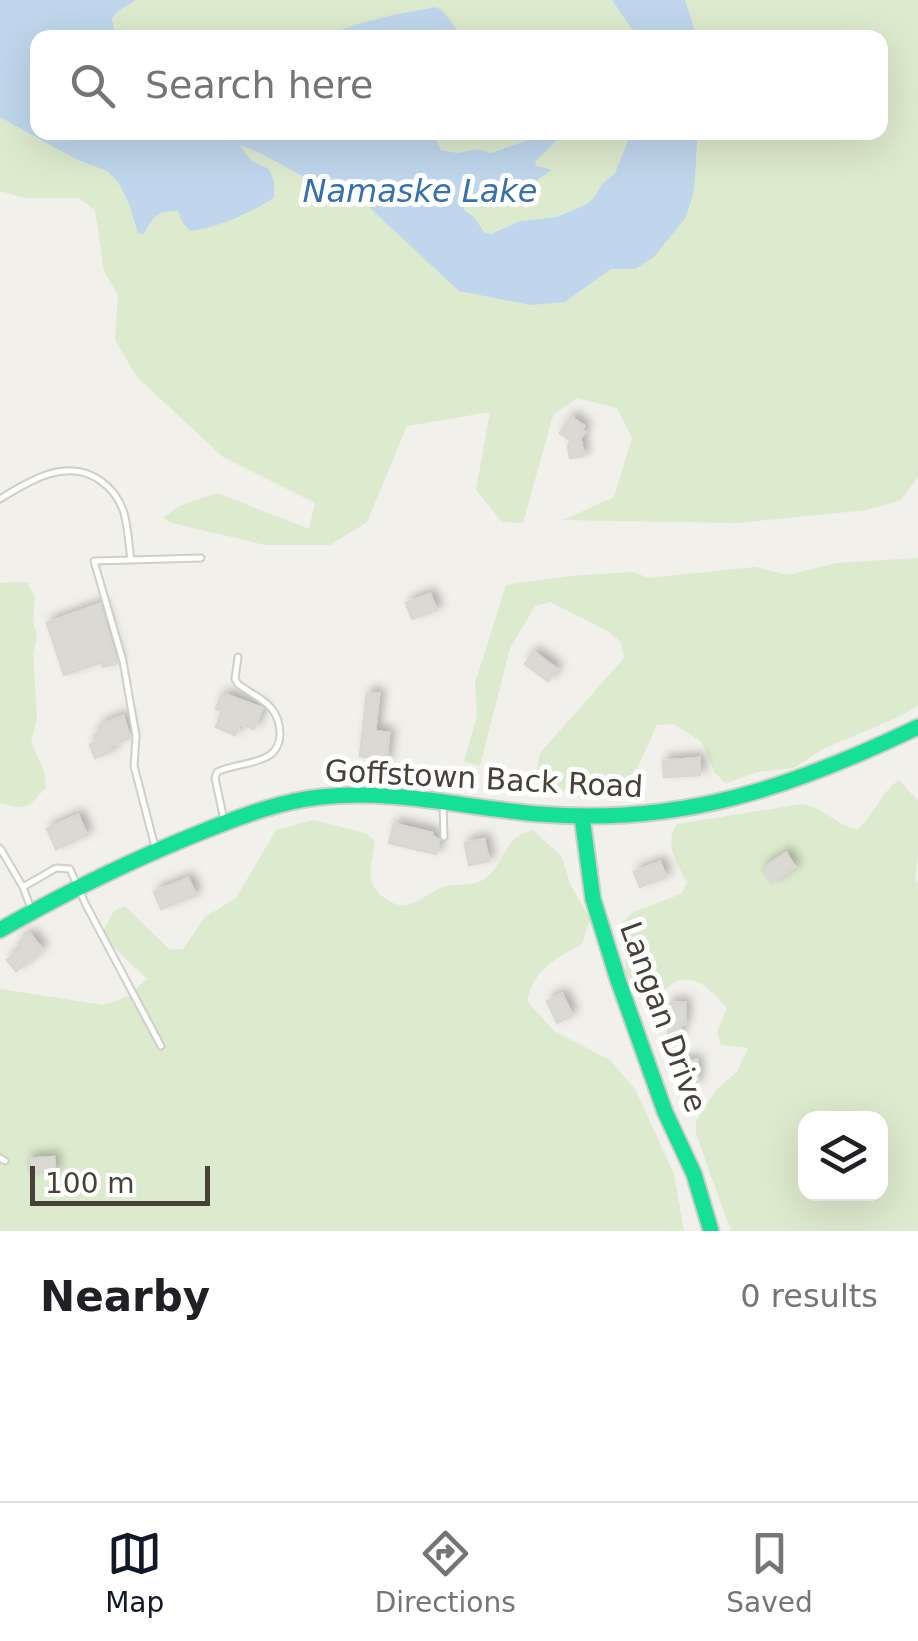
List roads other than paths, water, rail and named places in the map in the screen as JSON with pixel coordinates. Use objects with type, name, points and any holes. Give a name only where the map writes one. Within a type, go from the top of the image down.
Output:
[{"type":"main road","name":"Goffstown Back Road","points":[[0,930],[78,886],[156,850],[271,807],[347,795],[390,796],[582,817],[685,811],[726,802],[833,767],[918,727]]},
{"type":"main road","name":"Langan Drive","points":[[582,817],[594,899],[613,967],[665,1112],[694,1174],[711,1231]]},
{"type":"lane","points":[[0,499],[52,472],[78,470],[92,475],[107,485],[124,512],[131,560]]},
{"type":"lane","points":[[156,850],[134,766],[136,736],[123,661],[94,561],[201,558]]},
{"type":"lane","points":[[224,823],[215,778],[218,772],[269,756],[278,746],[280,735],[271,705],[235,679],[238,657]]},
{"type":"lane","points":[[444,802],[444,836]]},
{"type":"lane","points":[[0,848],[23,887],[31,912]]},
{"type":"lane","points":[[23,887],[56,868],[70,869],[161,1046]]},
{"type":"water","name":"Namaske Lake","points":[[0,0],[136,0],[112,19],[116,30],[30,30],[30,134],[0,117]]},
{"type":"water","points":[[612,0],[685,0],[695,30],[632,30]]},
{"type":"water","points":[[435,7],[458,30],[342,30]]},
{"type":"water","name":"Namaske Lake","points":[[41,140],[436,140],[441,150],[458,153],[477,149],[491,153],[528,140],[557,140],[535,162],[552,170],[538,180],[526,197],[516,201],[478,198],[464,202],[464,210],[485,233],[491,234],[520,221],[557,217],[587,204],[615,173],[628,140],[698,140],[694,190],[686,217],[654,257],[635,269],[611,269],[565,302],[531,305],[459,291],[356,195],[311,180],[239,145],[251,160],[269,169],[274,198],[234,219],[190,231],[178,211],[161,213],[144,234],[138,233],[118,182],[107,171]]}]
